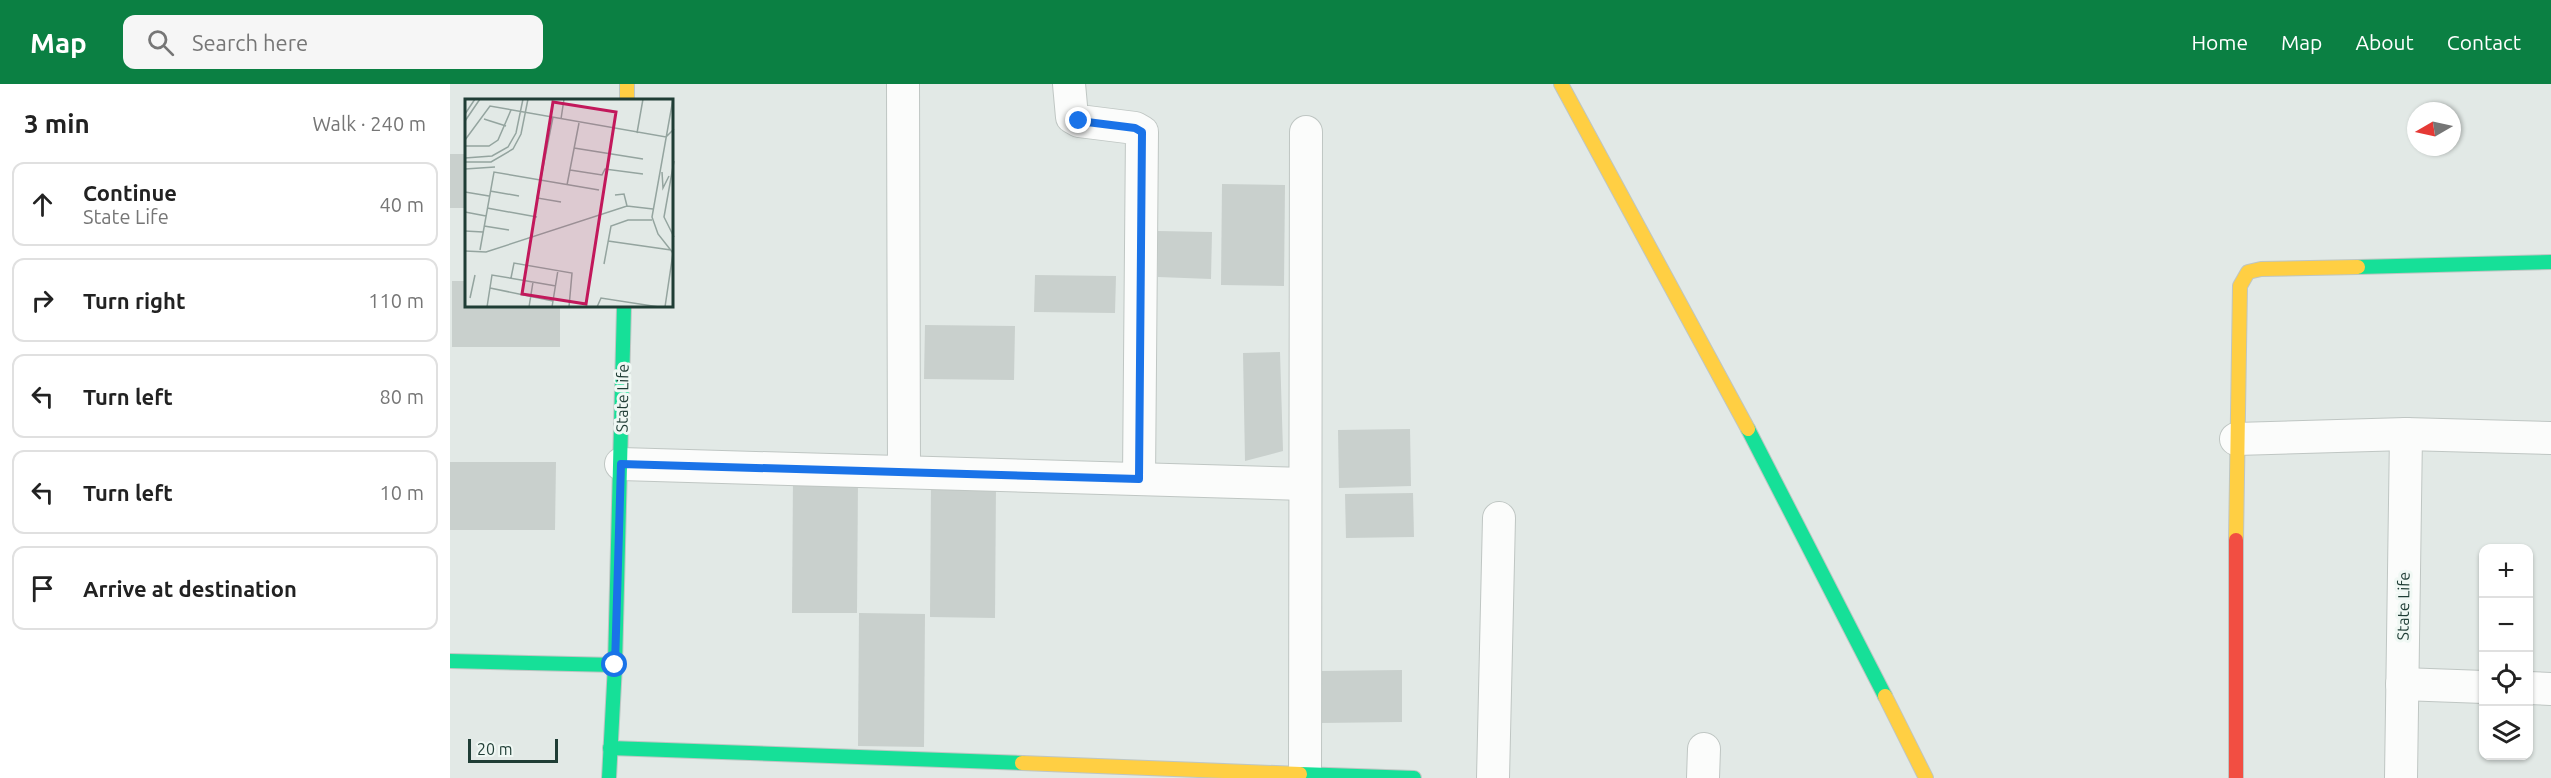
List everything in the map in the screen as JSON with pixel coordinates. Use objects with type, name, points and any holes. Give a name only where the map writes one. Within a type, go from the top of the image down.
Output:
[{"type":"street","points":[[903,84],[904,472]]},
{"type":"street","points":[[1069,84],[1072,117],[1079,121],[1135,128],[1142,132],[1139,479]]},
{"type":"street","points":[[1561,84],[1770,469],[1926,778]]},
{"type":"street","points":[[1305,776],[1306,132]]},
{"type":"street","points":[[2236,778],[2236,439],[2240,286],[2248,272],[2261,269],[2551,262]]},
{"type":"street","name":"State Life","points":[[609,778],[615,665],[624,308]]},
{"type":"street","points":[[2236,439],[2406,434],[2551,438]]},
{"type":"street","name":"State Life","points":[[2402,778],[2406,434]]},
{"type":"street","points":[[621,464],[1305,484]]},
{"type":"street","points":[[1493,778],[1499,518]]},
{"type":"street","points":[[450,661],[615,665]]},
{"type":"street","points":[[2402,684],[2479,687]]},
{"type":"street","points":[[2533,688],[2551,689]]},
{"type":"street","points":[[610,748],[1305,776],[1414,778]]},
{"type":"building","points":[[450,154],[465,154],[465,208],[450,208]]},
{"type":"building","points":[[1222,184],[1285,185],[1284,286],[1221,285]]},
{"type":"building","points":[[1158,231],[1212,232],[1211,279],[1158,277]]},
{"type":"building","points":[[1035,275],[1116,276],[1115,313],[1034,312]]},
{"type":"building","points":[[452,281],[465,281],[465,308],[560,308],[560,347],[452,347]]},
{"type":"building","points":[[925,325],[1015,326],[1014,380],[924,379]]},
{"type":"building","points":[[1280,352],[1283,451],[1245,461],[1243,353]]},
{"type":"building","points":[[1410,429],[1411,486],[1339,488],[1338,430]]},
{"type":"building","points":[[450,462],[556,462],[555,530],[450,530]]},
{"type":"building","points":[[793,479],[858,480],[857,613],[792,613]]},
{"type":"building","points":[[931,484],[996,485],[995,618],[930,617]]},
{"type":"building","points":[[1413,493],[1414,537],[1346,538],[1345,494]]},
{"type":"building","points":[[859,613],[925,614],[924,747],[858,746]]},
{"type":"building","points":[[1402,670],[1402,722],[1321,723],[1321,671]]},
{"type":"traffic: fast","points":[[2358,267],[2551,262]]},
{"type":"traffic: fast","points":[[609,778],[615,665],[624,308]]},
{"type":"traffic: fast","points":[[1748,429],[1885,696]]},
{"type":"traffic: fast","points":[[450,661],[615,665]]},
{"type":"traffic: fast","points":[[610,748],[1022,763]]},
{"type":"traffic: fast","points":[[1300,774],[1414,778]]},
{"type":"traffic: slow","points":[[627,84],[627,99]]},
{"type":"traffic: slow","points":[[1561,84],[1748,429]]},
{"type":"traffic: slow","points":[[2236,540],[2240,286],[2248,272],[2261,269],[2358,267]]},
{"type":"traffic: slow","points":[[1885,696],[1926,778]]},
{"type":"traffic: slow","points":[[1022,763],[1300,774]]},
{"type":"traffic: jam","points":[[2236,540],[2236,778]]},
{"type":"route","points":[[615,665],[621,464],[1139,479],[1142,132],[1135,128],[1079,121]]}]
